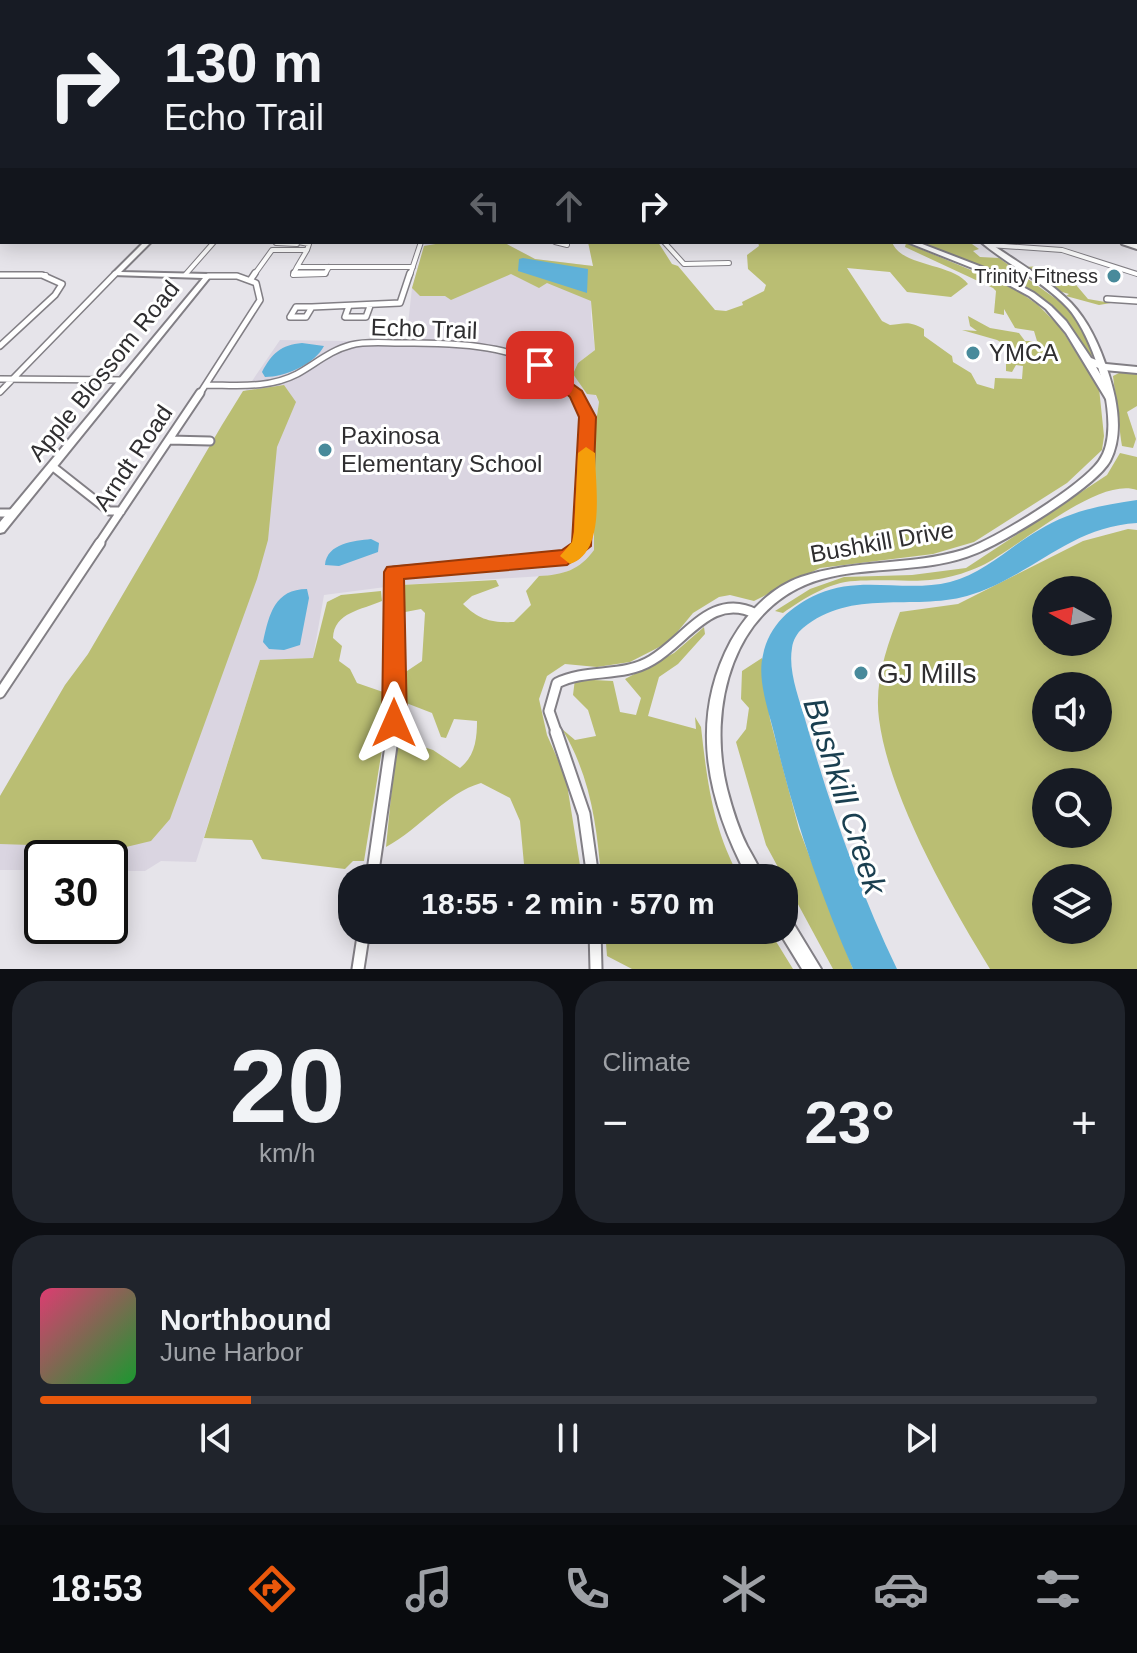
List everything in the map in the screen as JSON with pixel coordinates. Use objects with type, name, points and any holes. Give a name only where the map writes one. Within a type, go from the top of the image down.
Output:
[{"type":"main road","points":[[916,244],[989,273],[1033,297],[1062,322],[1109,397]]},
{"type":"main road","points":[[1084,357],[1104,367],[1137,370]]},
{"type":"street","points":[[0,392],[146,244]]},
{"type":"street","name":"Apple Blossom Road","points":[[185,275],[212,244]]},
{"type":"street","points":[[115,274],[251,279],[276,244]]},
{"type":"street","points":[[309,244],[293,275],[325,274],[329,267],[413,267]]},
{"type":"street","points":[[312,307],[395,305],[402,299],[420,244]]},
{"type":"street","points":[[665,244],[674,261],[687,266],[729,263]]},
{"type":"street","points":[[986,244],[1062,250],[1137,274]]},
{"type":"street","name":"Bushkill Drive","points":[[749,864],[735,837],[719,791],[712,733],[722,672],[756,614],[788,588],[817,576],[861,567],[946,559],[996,539],[1101,466],[1111,445],[1104,367],[1072,308],[986,244]]},
{"type":"street","points":[[272,250],[307,250]]},
{"type":"street","points":[[0,275],[54,276],[62,284],[55,295],[0,346]]},
{"type":"street","points":[[0,284],[11,275]]},
{"type":"street","name":"Apple Blossom Road","points":[[0,529],[208,276]]},
{"type":"street","name":"Arndt Road","points":[[0,693],[260,300],[258,286],[251,279]]},
{"type":"street","points":[[1107,299],[1137,301]]},
{"type":"street","points":[[349,306],[345,317],[366,317],[370,306]]},
{"type":"street","name":"Echo Trail","points":[[206,385],[271,383],[288,378],[343,347],[410,343],[514,354],[540,365],[577,394],[588,417],[584,532],[575,554],[567,558],[394,572],[394,723],[374,864]]},
{"type":"street","points":[[0,379],[123,380]]},
{"type":"street","points":[[169,440],[210,441]]},
{"type":"street","points":[[52,466],[109,511],[121,511]]},
{"type":"street","points":[[0,513],[12,513]]},
{"type":"street","points":[[591,864],[584,814],[549,711],[557,683],[577,674],[615,674],[641,666],[729,605],[741,606],[756,614]]},
{"type":"street","points":[[358,969],[362,944]]},
{"type":"street","points":[[595,944],[596,969]]},
{"type":"street","points":[[796,944],[812,969]]},
{"type":"shaded area","points":[[425,244],[507,244],[535,259],[593,266],[591,316],[595,350],[578,363],[599,402],[594,436],[594,550],[585,564],[559,575],[401,585],[324,595],[313,658],[260,660],[196,862],[161,861],[145,871],[128,871],[128,840],[24,840],[24,870],[0,870],[0,796],[65,685],[88,654],[222,425],[280,340],[406,342],[412,288]]},
{"type":"green space","points":[[507,244],[535,259],[593,266],[588,244],[659,244],[672,264],[678,266],[715,310],[726,311],[743,305],[742,302],[764,291],[766,285],[748,269],[747,255],[758,244],[893,244],[906,256],[951,272],[968,284],[951,297],[907,292],[890,272],[847,268],[882,321],[890,325],[910,324],[924,329],[924,336],[952,356],[953,362],[971,373],[977,384],[994,389],[995,378],[1022,379],[1023,366],[1016,365],[1012,372],[1006,371],[1006,362],[1016,356],[1015,350],[997,340],[962,330],[977,331],[970,326],[968,316],[990,328],[1019,333],[1025,341],[1037,341],[1034,331],[1015,328],[1004,309],[1004,315],[994,313],[996,291],[993,288],[905,247],[908,244],[1014,288],[1038,305],[1060,327],[1099,388],[1104,436],[1102,450],[1067,483],[974,542],[933,554],[820,568],[754,601],[730,595],[719,597],[693,613],[669,642],[630,662],[597,667],[565,664],[547,676],[539,699],[547,735],[566,778],[580,864],[524,864],[520,821],[510,798],[481,783],[456,795],[386,847],[400,705],[409,714],[412,743],[433,750],[460,768],[472,753],[477,728],[477,721],[454,719],[446,738],[441,737],[432,713],[401,701],[401,675],[422,661],[425,613],[421,609],[400,613],[401,585],[496,580],[499,586],[472,596],[463,604],[486,619],[514,622],[531,605],[526,591],[539,576],[570,570],[594,550],[594,436],[599,402],[596,395],[587,394],[573,374],[578,363],[595,350],[591,301],[547,283],[539,288],[511,274],[451,300],[445,296],[420,296],[412,288],[424,246]]},
{"type":"green space","points":[[923,244],[972,244],[979,249],[973,251],[980,257],[999,258],[1063,304],[1074,316],[1098,360],[1085,350],[1044,300],[983,267]]},
{"type":"green space","points":[[1041,266],[1040,271],[1055,278],[1066,273],[1088,299],[1111,303],[1099,305],[1066,296],[1069,294],[1055,290],[1025,267]]},
{"type":"green space","points":[[1121,372],[1137,373],[1137,406],[1127,412],[1136,439],[1133,448],[1122,446],[1121,440],[1113,376]]},
{"type":"green space","points":[[284,385],[296,402],[277,447],[268,540],[257,579],[170,819],[151,841],[128,847],[128,840],[24,840],[24,845],[0,844],[0,796],[65,685],[88,654],[243,391]]},
{"type":"green space","points":[[1120,453],[1137,457],[1137,490],[1120,489],[1079,504],[981,566],[933,580],[845,582],[817,592],[783,613],[775,611],[810,589],[844,577],[912,575],[966,568],[1107,475]]},
{"type":"green space","points":[[1128,529],[1137,530],[1137,969],[990,969],[939,881],[895,782],[879,719],[878,691],[883,664],[900,612],[958,604],[1083,541]]},
{"type":"green space","points":[[381,591],[382,601],[344,617],[338,623],[333,638],[342,646],[339,661],[350,669],[357,683],[383,692],[383,701],[386,702],[384,737],[364,861],[338,864],[338,868],[262,859],[252,840],[204,838],[260,660],[313,658],[327,602],[341,595]]},
{"type":"green space","points":[[704,627],[705,634],[678,664],[659,677],[648,716],[696,729],[695,717],[701,727],[717,823],[733,864],[600,864],[586,782],[562,729],[575,740],[596,736],[588,710],[573,695],[575,679],[613,681],[620,712],[636,715],[641,698],[625,679],[674,653]]},
{"type":"green space","points":[[762,658],[770,719],[799,829],[853,969],[833,969],[798,904],[798,864],[776,864],[766,845],[736,742],[746,729],[749,708],[741,699],[742,671]]},
{"type":"green space","points":[[606,944],[778,944],[793,969],[632,969],[607,956]]},
{"type":"water","points":[[519,259],[588,269],[587,293],[518,271]]},
{"type":"water","points":[[302,343],[324,346],[314,358],[299,368],[265,377],[262,372],[274,355],[283,348]]},
{"type":"water","points":[[1137,500],[1137,523],[1090,534],[990,588],[946,600],[862,604],[842,608],[822,616],[803,628],[796,637],[791,657],[793,675],[814,751],[858,877],[897,969],[853,969],[808,852],[766,704],[762,664],[770,634],[799,604],[834,588],[950,582],[974,572],[1050,523],[1074,513]]},
{"type":"water","points":[[371,539],[379,543],[378,552],[339,566],[325,565],[336,548]]},
{"type":"water","points":[[307,589],[309,598],[300,645],[284,650],[269,649],[263,642],[275,605],[287,593]]},
{"type":"slow traffic","points":[[570,556],[581,546],[584,532],[586,453]]},
{"type":"place","name":"Trinity Fitness","points":[[1114,276]]},
{"type":"place","name":"YMCA","points":[[973,353]]},
{"type":"place","name":"Paxinosa Elementary School","points":[[325,450]]},
{"type":"place","name":"GJ Mills","points":[[861,673]]},
{"type":"route","points":[[394,723],[394,572],[567,558],[581,546],[588,417],[577,394],[540,365]]},
{"type":"water label","name":"Bushkill Creek","points":[[845,796]]}]
